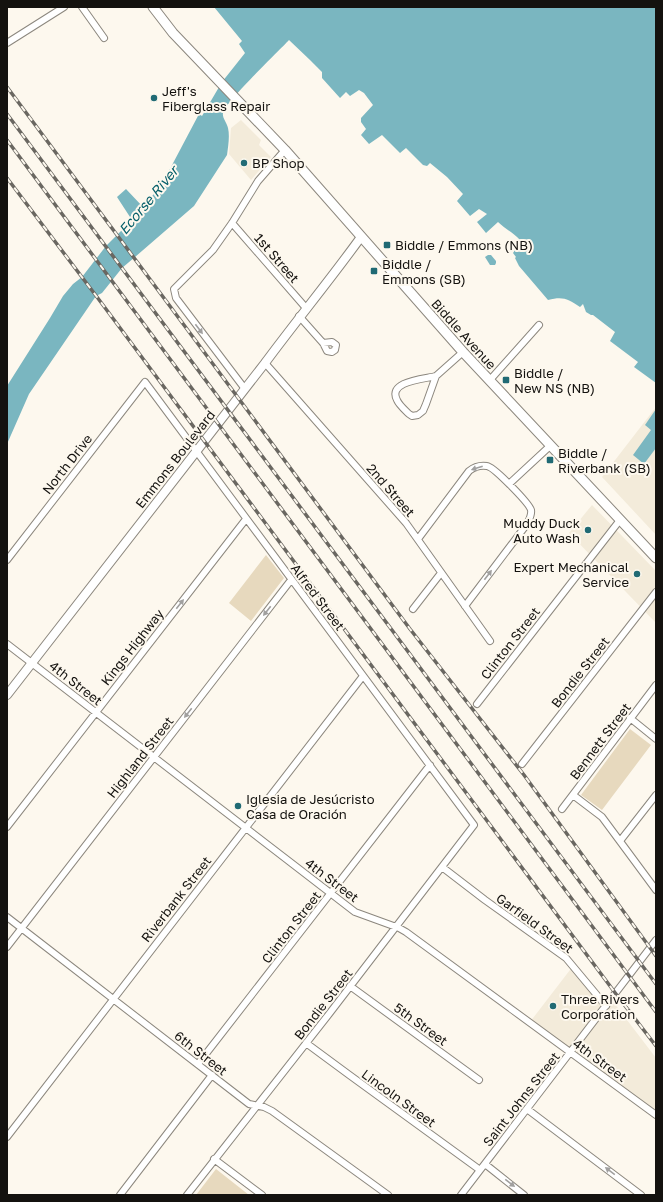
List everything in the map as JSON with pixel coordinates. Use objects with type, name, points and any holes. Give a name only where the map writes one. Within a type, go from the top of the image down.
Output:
[{"type":"main road","name":"Biddle Avenue","points":[[153,7],[173,33],[214,74],[285,150],[489,381],[656,558]]},
{"type":"street","points":[[7,43],[64,7]]},
{"type":"street","points":[[82,7],[104,38]]},
{"type":"street","points":[[245,389],[176,298],[174,289],[213,250],[258,181],[285,150]]},
{"type":"street","name":"1st Street","points":[[232,223],[306,308]]},
{"type":"street","name":"Emmons Boulevard","points":[[7,695],[361,237]]},
{"type":"street","points":[[300,316],[323,343]]},
{"type":"street","points":[[489,381],[538,325]]},
{"type":"street","points":[[436,376],[409,381],[398,387],[395,391],[397,401],[409,414],[414,416],[423,411],[436,376],[463,352]]},
{"type":"street","name":"2nd Street","points":[[265,363],[406,523],[490,641]]},
{"type":"street","name":"Alfred Street","points":[[145,382],[474,825]]},
{"type":"street","name":"North Drive","points":[[7,560],[145,382]]},
{"type":"street","points":[[509,484],[550,446]]},
{"type":"street","points":[[418,540],[472,469],[480,466],[489,466],[497,472],[530,507],[531,510],[529,520],[465,606]]},
{"type":"street","name":"Kings Highway","points":[[7,827],[246,519]]},
{"type":"street","name":"Clinton Street","points":[[477,704],[620,520]]},
{"type":"street","points":[[413,609],[441,572]]},
{"type":"street","name":"Highland Street","points":[[7,947],[291,580]]},
{"type":"street","name":"Bondie Street","points":[[522,764],[656,592]]},
{"type":"street","name":"4th Street","points":[[7,644],[355,912],[406,932],[656,1115]]},
{"type":"street","name":"Riverbank Street","points":[[7,1137],[363,676]]},
{"type":"street","name":"Bennett Street","points":[[562,809],[656,685]]},
{"type":"street","points":[[630,718],[656,739]]},
{"type":"street","name":"Clinton Street","points":[[198,1064],[430,765]]},
{"type":"street","points":[[573,795],[602,817],[656,890]]},
{"type":"street","points":[[620,841],[656,795]]},
{"type":"street","name":"Bondie Street","points":[[187,1195],[474,825]]},
{"type":"street","name":"Garfield Street","points":[[442,866],[485,900],[566,958],[606,1006]]},
{"type":"street","name":"6th Street","points":[[7,917],[249,1104],[264,1107],[272,1111],[388,1195]]},
{"type":"street","name":"Saint Johns Street","points":[[461,1195],[656,940]]},
{"type":"street","name":"5th Street","points":[[350,986],[479,1080]]},
{"type":"street","name":"Lincoln Street","points":[[306,1043],[480,1170]]},
{"type":"street","points":[[120,1195],[212,1075]]},
{"type":"street","points":[[527,1109],[641,1195]]},
{"type":"street","points":[[214,1159],[262,1195]]},
{"type":"street","points":[[484,1164],[524,1195]]},
{"type":"shaded area","points":[[241,120],[261,140],[259,145],[271,157],[251,180],[229,154],[231,128]]},
{"type":"shaded area","points":[[656,407],[656,535],[602,477]]},
{"type":"shaded area","points":[[592,505],[656,571],[656,623],[569,533]]},
{"type":"shaded area","points":[[266,555],[284,578],[251,621],[229,603]]},
{"type":"shaded area","points":[[630,729],[651,745],[602,810],[581,795]]},
{"type":"shaded area","points":[[573,966],[605,1006],[611,999],[656,1058],[656,1115],[530,1022]]},
{"type":"shaded area","points":[[216,1169],[249,1195],[196,1195]]},
{"type":"water","points":[[214,7],[656,7],[656,383],[634,367],[638,362],[610,341],[615,332],[593,315],[586,312],[583,304],[580,307],[562,298],[548,300],[519,266],[515,258],[516,257],[513,253],[515,250],[512,247],[520,240],[498,222],[486,233],[477,222],[487,214],[479,209],[470,216],[457,201],[463,194],[447,177],[430,163],[427,166],[423,165],[406,148],[400,153],[382,135],[369,144],[361,135],[366,129],[361,122],[361,118],[373,105],[364,93],[359,90],[350,96],[346,92],[340,98],[322,78],[322,72],[289,40],[242,88],[226,107],[223,115],[229,131],[227,155],[194,206],[122,268],[102,293],[96,296],[29,394],[7,444],[7,386],[63,296],[73,284],[82,277],[106,246],[127,225],[130,217],[117,197],[126,189],[143,207],[162,184],[199,114],[202,116],[222,82],[245,53],[239,44],[242,41]]},
{"type":"water","points":[[491,255],[496,261],[495,265],[490,265],[485,257]]},
{"type":"water","points":[[656,409],[656,448],[644,464],[633,455],[651,430],[645,425]]},
{"type":"railway","points":[[7,87],[410,629],[524,775],[656,956]]},
{"type":"railway","points":[[7,114],[656,984]]},
{"type":"railway","points":[[7,140],[656,1012]]},
{"type":"railway","points":[[7,178],[656,1046]]},
{"type":"place","name":"Jeff's Fiberglass Repair","points":[[154,98]]},
{"type":"place","name":"BP Shop","points":[[244,163]]},
{"type":"place","name":"Biddle / Emmons (NB)","points":[[387,245]]},
{"type":"place","name":"Biddle / Emmons (SB)","points":[[374,271]]},
{"type":"place","name":"Biddle / New NS (NB)","points":[[506,380]]},
{"type":"place","name":"Biddle / Riverbank (SB)","points":[[550,460]]},
{"type":"place","name":"Muddy Duck Auto Wash","points":[[588,530]]},
{"type":"place","name":"Expert Mechanical Service","points":[[637,574]]},
{"type":"place","name":"Iglesia de Jesúcristo Casa de Oración","points":[[238,806]]},
{"type":"place","name":"Three Rivers Corporation","points":[[553,1006]]},
{"type":"water label","name":"Ecorse River","points":[[148,200]]}]
